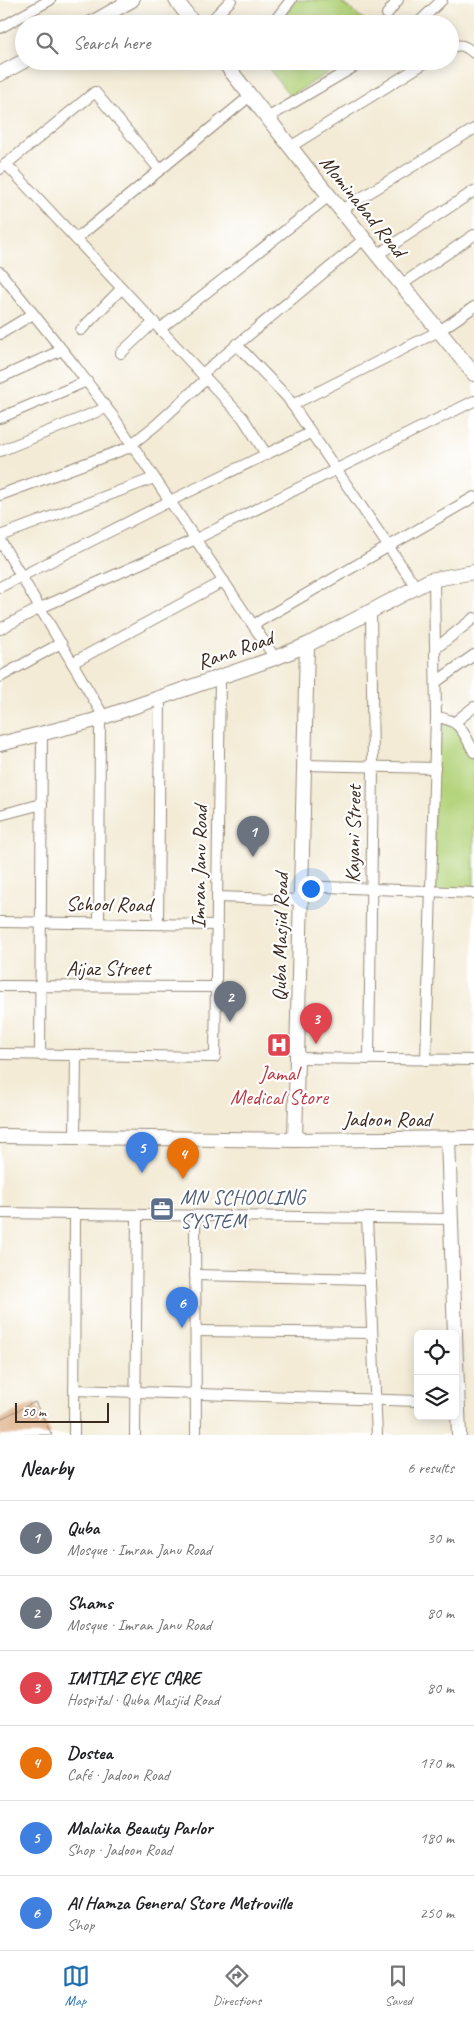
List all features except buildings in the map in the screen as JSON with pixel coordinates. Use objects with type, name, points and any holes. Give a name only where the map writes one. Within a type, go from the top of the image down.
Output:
[{"type":"street","points":[[23,15],[50,0]]},
{"type":"street","points":[[106,15],[132,0]]},
{"type":"street","points":[[176,0],[187,15]]},
{"type":"street","points":[[217,15],[231,0]]},
{"type":"street","points":[[280,15],[292,0]]},
{"type":"street","points":[[387,14],[398,0]]},
{"type":"street","points":[[426,15],[442,0]]},
{"type":"street","points":[[0,28],[15,20]]},
{"type":"street","points":[[459,45],[464,45],[474,53]]},
{"type":"street","points":[[0,74],[15,66]]},
{"type":"street","name":"Mominabad Road","points":[[235,70],[250,96],[267,118],[474,374]]},
{"type":"street","points":[[267,118],[349,70]]},
{"type":"street","points":[[290,147],[414,70]]},
{"type":"street","points":[[160,170],[95,92],[3,166],[76,239],[243,418],[266,454]]},
{"type":"street","points":[[76,239],[250,96]]},
{"type":"street","points":[[341,210],[474,129]]},
{"type":"street","points":[[377,255],[474,191]]},
{"type":"street","points":[[120,353],[329,196]]},
{"type":"street","points":[[401,285],[474,235]]},
{"type":"street","points":[[0,495],[132,445],[156,426],[236,344],[364,239]]},
{"type":"street","points":[[0,272],[87,381],[275,658]]},
{"type":"street","points":[[81,330],[122,288]]},
{"type":"street","points":[[292,405],[439,331],[474,307]]},
{"type":"street","points":[[0,334],[33,314]]},
{"type":"street","points":[[236,344],[292,405],[416,587]]},
{"type":"street","points":[[0,378],[62,350]]},
{"type":"street","points":[[0,418],[87,381]]},
{"type":"street","points":[[0,629],[40,608],[196,539],[474,401]]},
{"type":"street","points":[[0,451],[106,408]]},
{"type":"street","points":[[0,587],[310,432]]},
{"type":"street","points":[[99,923],[102,718],[0,538],[154,478]]},
{"type":"street","points":[[253,625],[474,497]]},
{"type":"street","name":"Rana Road","points":[[0,744],[102,718],[275,658],[307,645],[434,579],[474,572]]},
{"type":"street","points":[[426,1060],[436,717],[434,579]]},
{"type":"street","points":[[72,663],[224,581]]},
{"type":"street","name":"Kayani Street","points":[[369,1059],[373,766],[371,611]]},
{"type":"street","points":[[435,649],[474,618]]},
{"type":"street","points":[[0,677],[61,643]]},
{"type":"street","name":"Quba Masjid Road","points":[[295,1140],[307,645]]},
{"type":"street","points":[[436,682],[474,655]]},
{"type":"street","name":"Imran Janu Road","points":[[76,1055],[215,1057],[220,677]]},
{"type":"street","points":[[158,924],[160,698]]},
{"type":"street","points":[[455,722],[474,707]]},
{"type":"street","points":[[436,717],[450,719],[460,726],[474,752]]},
{"type":"street","points":[[40,1055],[42,733]]},
{"type":"street","points":[[304,765],[435,768]]},
{"type":"street","points":[[0,815],[42,804]]},
{"type":"street","points":[[217,897],[370,889],[474,893]]},
{"type":"street","name":"School Road","points":[[0,922],[217,925]]},
{"type":"street","name":"Aijaz Street","points":[[0,986],[216,988]]},
{"type":"street","points":[[0,1054],[76,1055],[75,1137]]},
{"type":"street","points":[[297,1058],[474,1060]]},
{"type":"street","name":"Jadoon Road","points":[[0,1136],[295,1140],[474,1138]]},
{"type":"street","points":[[448,1139],[455,1330]]},
{"type":"street","points":[[0,1213],[451,1219]]},
{"type":"street","points":[[74,1435],[75,1215]]},
{"type":"street","points":[[136,1435],[137,1216]]},
{"type":"street","points":[[195,1216],[196,1435]]},
{"type":"street","points":[[367,1218],[376,1435]]},
{"type":"street","points":[[196,1275],[370,1280]]},
{"type":"street","points":[[196,1331],[372,1332]]},
{"type":"street","points":[[74,1390],[414,1401]]},
{"type":"street","points":[[458,1420],[459,1435]]},
{"type":"green space","points":[[295,0],[338,0],[358,15],[282,15]]},
{"type":"green space","points":[[270,70],[332,70],[290,96]]},
{"type":"green space","points":[[436,717],[450,719],[474,752],[474,893],[432,892]]},
{"type":"place","name":"Quba","points":[[253,857]]},
{"type":"place","name":"Shams","points":[[230,1022]]},
{"type":"place","name":"IMTIAZ EYE CARE","points":[[316,1044]]},
{"type":"place","name":"Jamal Medical Store","points":[[279,1045]]},
{"type":"place","name":"Malaika Beauty Parlor","points":[[142,1173]]},
{"type":"place","name":"Dostea","points":[[183,1179]]},
{"type":"place","name":"MN SCHOOLING SYSTEM","points":[[162,1209]]},
{"type":"place","name":"Al Hamza General Store Metroville","points":[[182,1328]]}]
